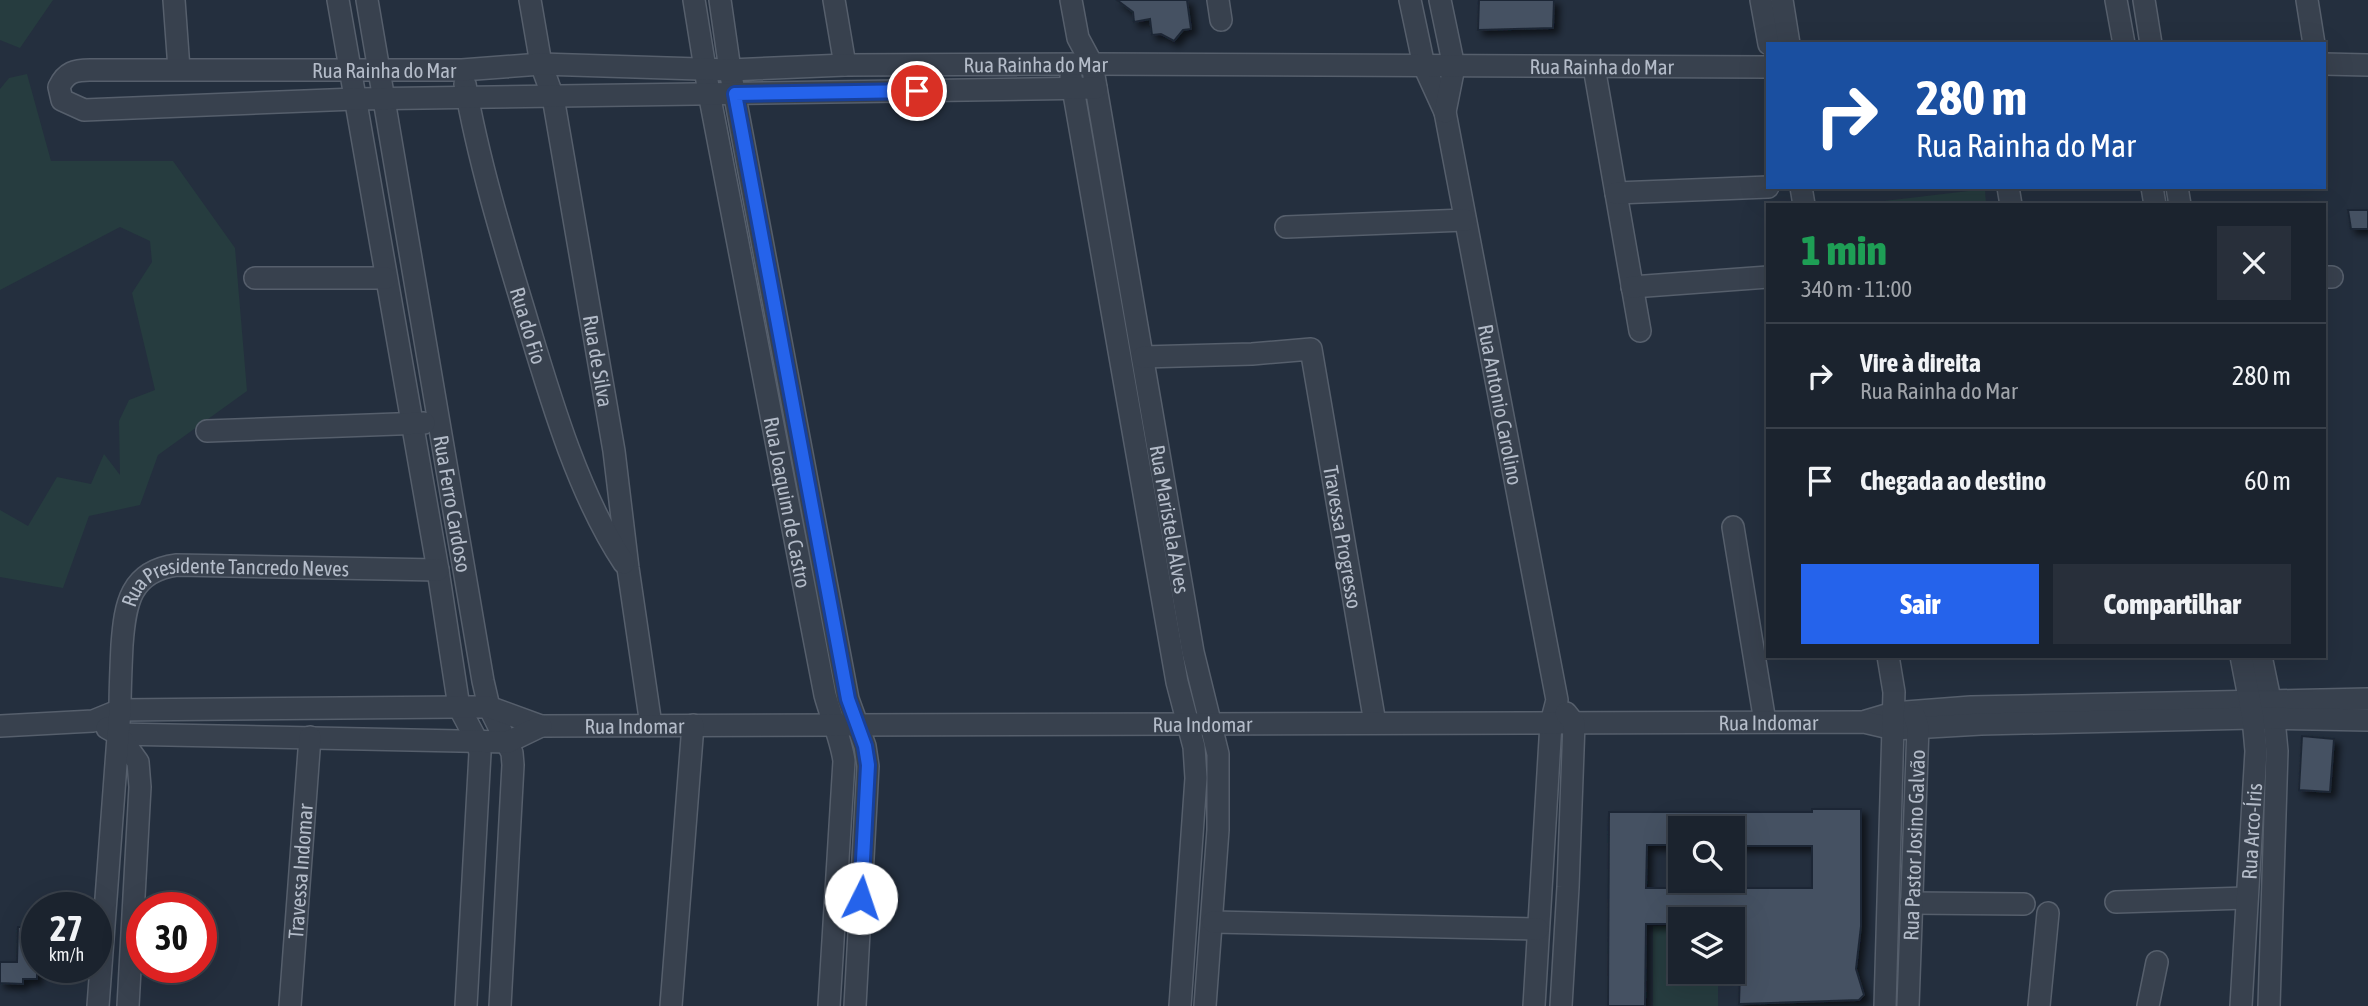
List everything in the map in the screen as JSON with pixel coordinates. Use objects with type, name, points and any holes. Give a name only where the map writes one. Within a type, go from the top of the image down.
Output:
[{"type":"street","points":[[174,0],[179,69]]},
{"type":"street","name":"Rua Ferro Cardoso","points":[[338,0],[438,570],[459,707],[477,740],[480,753],[466,1006]]},
{"type":"street","name":"Rua Ferro Cardoso","points":[[367,0],[489,707],[508,742],[513,765],[500,1006]]},
{"type":"street","name":"Rua de Silva","points":[[530,0],[541,64],[554,97],[614,451],[651,725]]},
{"type":"street","name":"Rua Joaquim de Castro","points":[[694,0],[709,93],[825,695],[841,743],[844,782],[829,1006]]},
{"type":"street","name":"Rua Joaquim de Castro","points":[[720,0],[730,70],[845,686],[865,746],[868,789],[855,1006]]},
{"type":"street","points":[[834,0],[845,65]]},
{"type":"street","name":"Rua Maristela Alves","points":[[1071,0],[1078,38],[1092,64],[1193,652],[1218,754],[1218,830],[1205,1006]]},
{"type":"street","name":"Rua Antonio Carolino","points":[[1410,0],[1424,65],[1445,111],[1557,700],[1551,723],[1534,1006]]},
{"type":"street","name":"Rua Antonio Carolino","points":[[1440,0],[1454,67],[1445,111]]},
{"type":"street","points":[[1761,0],[1769,42]]},
{"type":"street","points":[[1782,0],[1788,42]]},
{"type":"street","points":[[2116,0],[2124,42]]},
{"type":"street","points":[[2144,0],[2151,42]]},
{"type":"street","points":[[2307,0],[2314,42]]},
{"type":"street","name":"Rua Maristela Alves","points":[[1078,38],[1070,65],[1073,89],[1177,682],[1194,747],[1196,778],[1180,1006]]},
{"type":"street","name":"Rua Rainha do Mar","points":[[1096,88],[384,101],[355,99],[84,110],[69,104],[60,95],[63,79],[79,70],[462,71],[541,64],[730,70],[845,65],[1092,64],[1766,67]]},
{"type":"street","points":[[2326,64],[2368,65]]},
{"type":"street","points":[[1594,67],[1640,331]]},
{"type":"street","name":"Rua do Fio","points":[[462,71],[503,244],[544,378],[587,494],[604,530],[628,568]]},
{"type":"street","points":[[1616,194],[1766,187]]},
{"type":"street","points":[[1286,227],[1465,220]]},
{"type":"street","points":[[1632,287],[1766,277]]},
{"type":"street","points":[[255,278],[386,278]]},
{"type":"street","name":"Travessa Progresso","points":[[1143,357],[1252,354],[1311,349],[1375,723]]},
{"type":"street","points":[[207,431],[440,423]]},
{"type":"street","points":[[1734,527],[1765,722]]},
{"type":"street","name":"Rua Presidente Tancredo Neves","points":[[98,1006],[125,611],[140,582],[161,567],[177,565],[438,570]]},
{"type":"street","points":[[1888,658],[1894,692],[1904,720]]},
{"type":"street","name":"Rua Arco-Íris","points":[[2242,658],[2277,751],[2269,1006]]},
{"type":"street","name":"Rua Arco-Íris","points":[[2241,1006],[2256,751],[2262,709],[2261,658]]},
{"type":"street","name":"Rua Indomar","points":[[0,726],[93,721],[120,710],[459,707],[489,707],[541,726],[1864,722],[2262,709],[2368,699]]},
{"type":"street","name":"Rua Antonio Carolino","points":[[1557,700],[1574,723]]},
{"type":"street","name":"Rua Indomar","points":[[2262,709],[2368,720]]},
{"type":"street","name":"Rua Pastor Josino Galvão","points":[[1904,720],[1911,903],[1908,1006]]},
{"type":"street","name":"Rua Pastor Josino Galvão","points":[[1885,1006],[1904,720]]},
{"type":"street","name":"Rua Indomar","points":[[93,721],[118,734],[508,742],[541,726]]},
{"type":"street","points":[[1561,1006],[1574,723]]},
{"type":"street","points":[[671,1006],[693,725]]},
{"type":"street","points":[[118,734],[138,762],[140,788],[128,1006]]},
{"type":"street","name":"Travessa Indomar","points":[[290,1006],[310,737]]},
{"type":"street","points":[[477,831],[510,832]]},
{"type":"street","points":[[1541,888],[1568,887]]},
{"type":"street","points":[[2116,902],[2247,898]]},
{"type":"street","points":[[1911,903],[2024,904]]},
{"type":"street","points":[[472,906],[506,906]]},
{"type":"street","points":[[2039,1006],[2048,913]]},
{"type":"street","points":[[1213,922],[1538,929]]},
{"type":"street","points":[[2148,1006],[2157,962]]},
{"type":"green space","points":[[0,0],[53,0],[20,48],[0,40]]},
{"type":"green space","points":[[27,74],[51,161],[173,161],[235,248],[247,391],[158,455],[140,505],[89,516],[63,588],[0,577],[0,510],[28,526],[57,477],[91,484],[104,454],[120,475],[119,421],[129,400],[155,390],[132,293],[152,262],[150,241],[120,227],[0,290],[0,89],[9,78]]},
{"type":"green space","points":[[1985,189],[1986,203],[1867,203]]},
{"type":"green space","points":[[1653,926],[1668,926],[1668,984],[1718,984],[1718,1006],[1653,1006]]},
{"type":"building","points":[[1117,0],[1187,0],[1191,29],[1183,30],[1174,41],[1161,34],[1152,35],[1150,19],[1134,22],[1133,12]]},
{"type":"building","points":[[1479,0],[1554,0],[1553,28],[1478,30]]},
{"type":"building","points":[[2348,210],[2368,210],[2368,229],[2351,229]]},
{"type":"building","points":[[2302,736],[2334,739],[2330,792],[2299,790]]},
{"type":"building","points":[[1812,809],[1861,809],[1861,926],[1856,969],[1864,995],[1859,1000],[1739,1004],[1740,984],[1745,984],[1745,907],[1668,907],[1668,924],[1646,924],[1645,1006],[1608,1006],[1609,812],[1812,812]]},
{"type":"building","points":[[18,927],[21,927],[23,984],[0,983],[0,962],[17,962]]},
{"type":"route","points":[[861,898],[868,765],[865,746],[848,699],[735,94],[917,91]]}]
